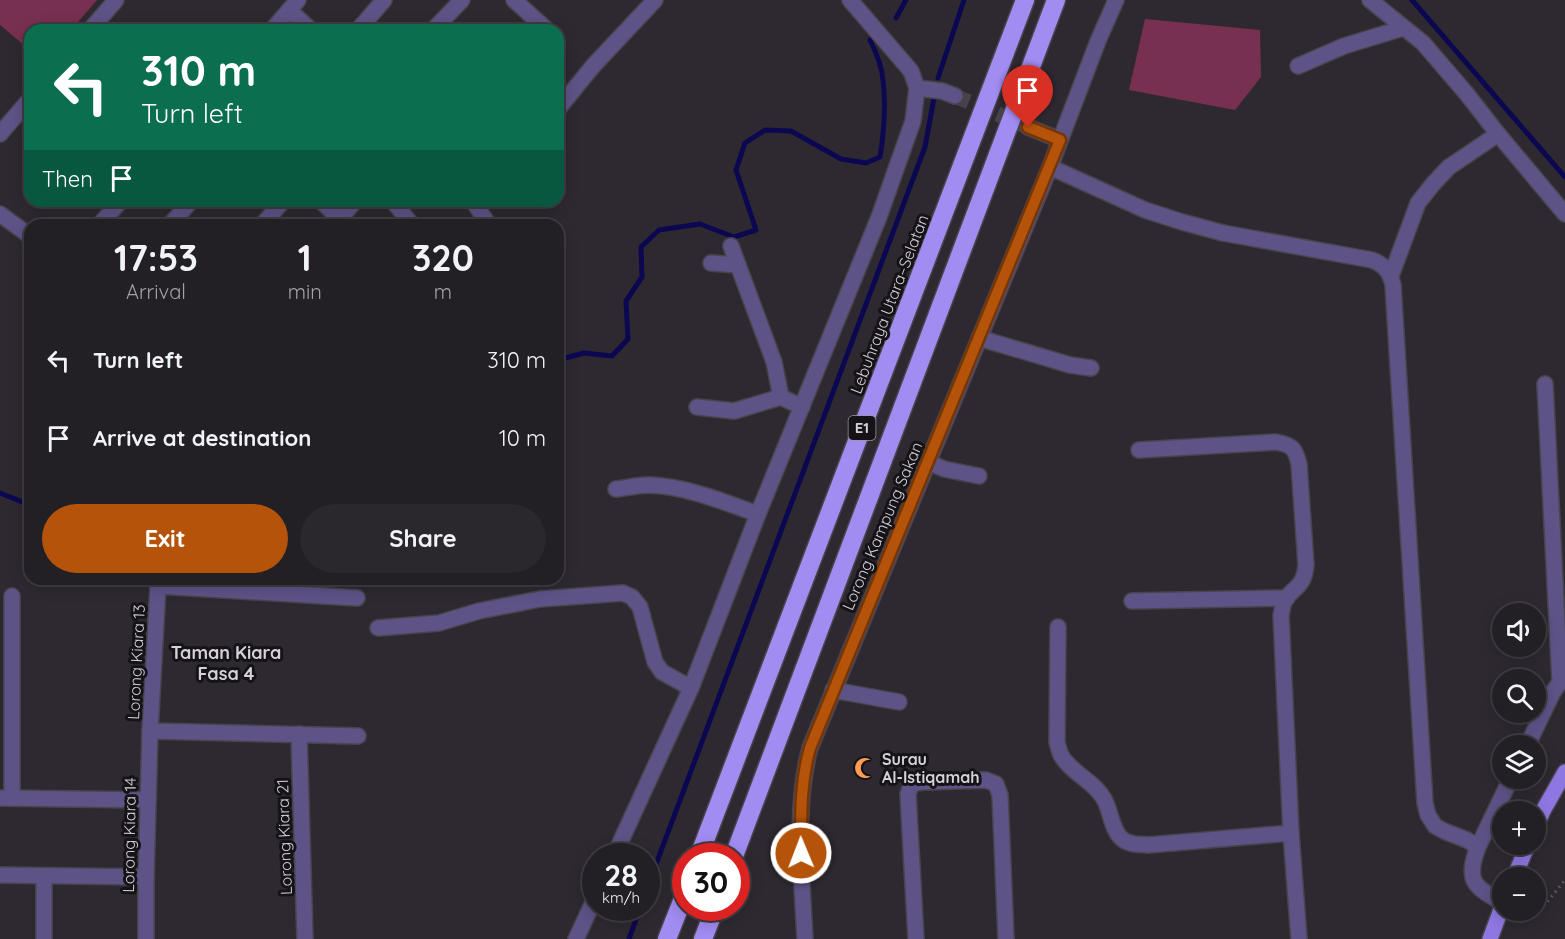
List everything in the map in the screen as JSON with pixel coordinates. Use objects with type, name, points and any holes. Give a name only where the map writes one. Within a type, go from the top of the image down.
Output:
[{"type":"highway","name":"Lebuhraya Utara–Selatan","points":[[704,843],[1024,0]]},
{"type":"highway","name":"E1","points":[[739,843],[1056,0]]},
{"type":"highway","points":[[667,939],[674,921]]},
{"type":"highway","points":[[703,939],[710,921]]},
{"type":"main road","points":[[1546,805],[1565,772]]},
{"type":"main road","points":[[1490,939],[1496,921]]},
{"type":"street","points":[[95,24],[116,0]]},
{"type":"street","points":[[363,24],[384,0]]},
{"type":"street","points":[[440,24],[462,0]]},
{"type":"street","points":[[514,0],[541,24]]},
{"type":"street","points":[[564,102],[593,66],[655,0]]},
{"type":"street","points":[[620,843],[691,688],[758,514],[879,217],[914,121],[918,88],[911,71],[850,0]]},
{"type":"street","name":"Lorong Kampung Sakan","points":[[805,939],[801,838],[802,790],[804,768],[810,748],[1050,167],[1116,0]]},
{"type":"street","points":[[1370,0],[1423,43],[1565,214]]},
{"type":"street","points":[[277,24],[293,5],[307,24]]},
{"type":"street","points":[[1298,66],[1344,46],[1403,27]]},
{"type":"street","points":[[918,88],[942,90],[955,96]]},
{"type":"street","points":[[0,134],[24,106]]},
{"type":"street","points":[[1028,127],[1060,140]]},
{"type":"street","points":[[1391,276],[1418,203],[1449,167],[1498,134]]},
{"type":"street","points":[[1050,167],[1144,210],[1223,233],[1372,260],[1381,263],[1391,276],[1425,803],[1428,815],[1435,826],[1467,840],[1478,848]]},
{"type":"street","points":[[104,219],[116,207]]},
{"type":"street","points":[[175,219],[186,207]]},
{"type":"street","points":[[267,219],[278,207]]},
{"type":"street","points":[[327,207],[339,219]]},
{"type":"street","points":[[398,207],[407,219]]},
{"type":"street","points":[[0,214],[24,232]]},
{"type":"street","points":[[731,246],[774,362],[781,397]]},
{"type":"street","points":[[711,263],[738,265]]},
{"type":"street","points":[[979,338],[1071,365],[1090,368]]},
{"type":"street","points":[[1532,735],[1553,692],[1562,682],[1545,384]]},
{"type":"street","points":[[697,406],[734,411],[781,397],[802,408]]},
{"type":"street","points":[[1139,450],[1276,442],[1287,444],[1297,454],[1306,565],[1301,583],[1287,598],[1281,615],[1291,833],[1299,939]]},
{"type":"street","points":[[928,462],[944,469],[979,476]]},
{"type":"street","points":[[616,489],[648,485],[672,488],[704,495],[758,514]]},
{"type":"street","name":"Lorong Kiara 13","points":[[357,598],[158,586],[150,731],[358,736]]},
{"type":"street","points":[[378,628],[439,623],[479,611],[540,599],[623,593],[632,597],[640,608],[655,662],[662,672],[691,688]]},
{"type":"street","points":[[12,596],[6,661],[6,798],[148,800]]},
{"type":"street","points":[[1132,602],[1287,598]]},
{"type":"street","points":[[1058,627],[1057,742],[1060,753],[1097,789],[1105,800],[1120,838],[1128,843],[1148,844],[1291,833]]},
{"type":"street","points":[[833,690],[899,702]]},
{"type":"street","name":"Lorong Kiara 14","points":[[146,939],[150,731]]},
{"type":"street","name":"Lorong Kiara 21","points":[[299,734],[305,939]]},
{"type":"street","points":[[916,939],[908,794],[910,786],[914,783],[986,780],[996,784],[1000,795],[1006,939]]},
{"type":"street","points":[[1492,897],[1476,884],[1471,873],[1478,848],[1506,789]]},
{"type":"street","points":[[0,875],[146,877]]},
{"type":"street","points":[[44,876],[44,939]]},
{"type":"street","points":[[576,939],[584,921]]},
{"type":"path","points":[[1546,903],[1565,880]]},
{"type":"shaded area","points":[[0,0],[97,0],[76,24],[24,24],[24,45],[0,25]]},
{"type":"shaded area","points":[[1145,19],[1260,30],[1261,77],[1235,110],[1129,90]]},
{"type":"waterway","points":[[896,18],[906,0]]},
{"type":"waterway","points":[[938,78],[964,0]]},
{"type":"waterway","points":[[1412,0],[1565,177]]},
{"type":"waterway","points":[[564,358],[584,353],[612,356],[628,339],[626,301],[642,277],[641,247],[659,230],[700,224],[734,237],[756,230],[736,170],[745,143],[765,130],[791,131],[841,159],[866,163],[880,157],[883,138],[884,90],[880,65],[870,40]]},
{"type":"waterway","points":[[660,854],[925,147],[934,98]]},
{"type":"waterway","points":[[0,493],[24,503]]},
{"type":"waterway","points":[[629,939],[635,921]]},
{"type":"tunnel","points":[[955,96],[1028,127]]},
{"type":"place","name":"Surau Al-Istiqamah","points":[[865,768]]},
{"type":"district","name":"Taman Kiara Fasa 4","points":[[226,663]]},
{"type":"route","points":[[801,853],[802,790],[804,768],[810,748],[1060,140],[1028,127]]}]
